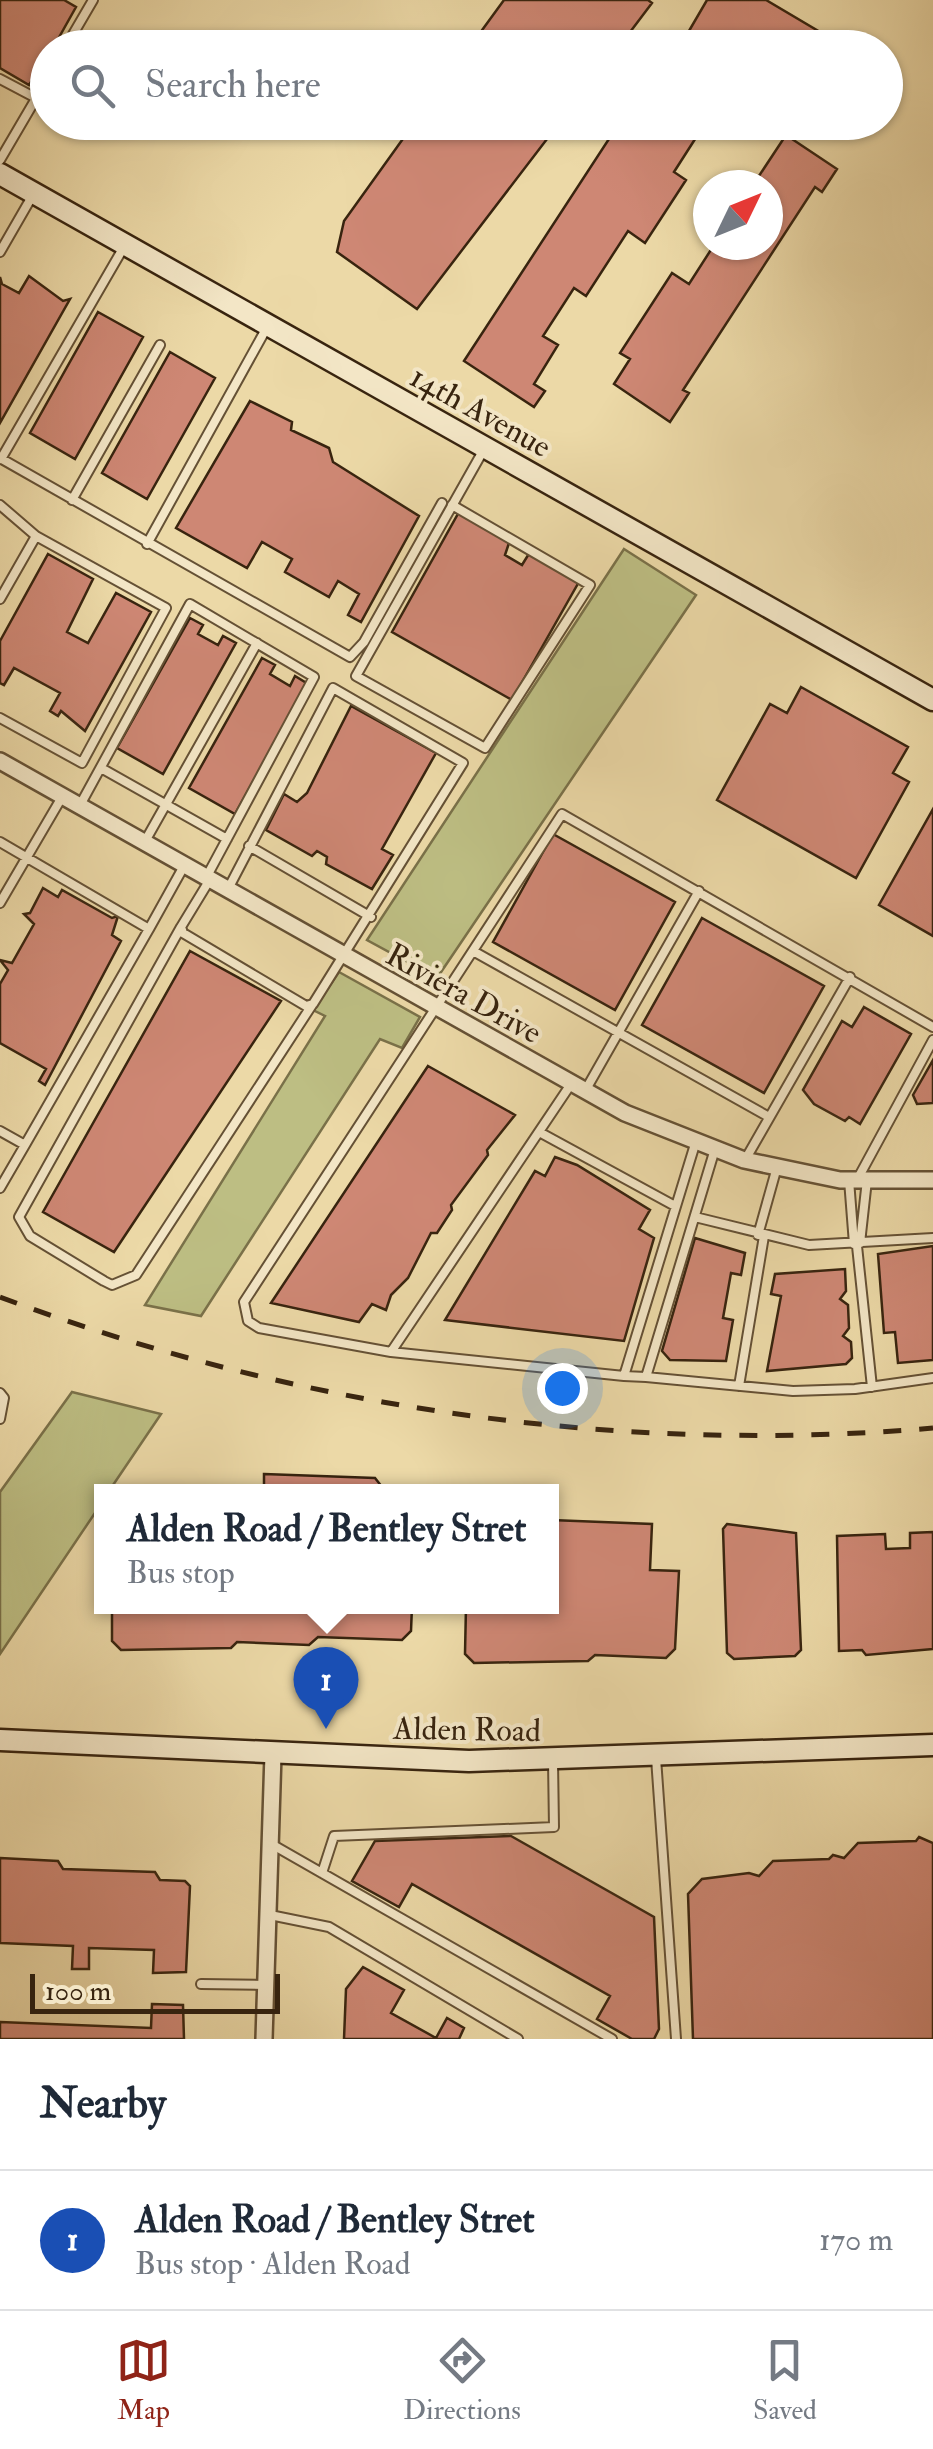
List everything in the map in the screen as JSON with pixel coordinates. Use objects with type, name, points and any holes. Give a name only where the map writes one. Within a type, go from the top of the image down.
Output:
[{"type":"main road","name":"14th Avenue","points":[[0,174],[933,700]]},
{"type":"main road","name":"Alden Road","points":[[0,1740],[273,1754],[553,1760],[933,1745]]},
{"type":"street","name":"Riviera Drive","points":[[0,762],[578,1088],[696,1141],[744,1160],[777,1167],[858,1180],[933,1180]]},
{"type":"street","points":[[264,2039],[273,1754]]},
{"type":"lane","points":[[75,30],[90,1]]},
{"type":"lane","points":[[0,79],[30,95]]},
{"type":"lane","points":[[0,160],[30,108]]},
{"type":"lane","points":[[0,252],[34,194]]},
{"type":"lane","points":[[125,244],[1,459],[147,544],[350,657],[364,642],[447,504],[486,448]]},
{"type":"lane","points":[[147,544],[268,325]]},
{"type":"lane","points":[[72,500],[160,345]]},
{"type":"lane","points":[[447,504],[590,584],[485,748],[356,676],[447,504]]},
{"type":"lane","points":[[0,505],[36,536],[166,608],[82,764],[0,718]]},
{"type":"lane","points":[[0,598],[36,536]]},
{"type":"lane","points":[[79,807],[190,604],[314,677],[207,880],[19,1217],[30,1236],[112,1285],[136,1275],[371,917],[463,763],[333,688],[226,891]]},
{"type":"lane","points":[[144,844],[257,643]]},
{"type":"lane","points":[[101,768],[227,839]]},
{"type":"lane","points":[[0,903],[62,797]]},
{"type":"lane","points":[[933,1027],[562,814],[244,1302],[243,1312],[258,1328],[391,1352],[624,1376],[792,1391],[872,1387],[933,1378]]},
{"type":"lane","points":[[0,842],[148,929]]},
{"type":"lane","points":[[248,846],[371,917]]},
{"type":"lane","points":[[0,1188],[184,866]]},
{"type":"lane","points":[[391,1352],[541,1134],[618,1033],[699,890]]},
{"type":"lane","points":[[181,927],[188,939],[306,1006],[312,1004]]},
{"type":"lane","points":[[473,951],[769,1118]]},
{"type":"lane","points":[[744,1160],[850,977]]},
{"type":"lane","points":[[872,1387],[857,1244],[858,1180],[933,1040]]},
{"type":"lane","points":[[0,1131],[25,1146]]},
{"type":"lane","points":[[541,1134],[675,1206]]},
{"type":"lane","points":[[624,1376],[696,1141]]},
{"type":"lane","points":[[646,1377],[715,1149]]},
{"type":"lane","points":[[739,1386],[761,1236],[777,1167]]},
{"type":"lane","points":[[857,1244],[858,1180]]},
{"type":"lane","points":[[695,1217],[809,1245],[933,1238]]},
{"type":"lane","points":[[0,1394],[4,1398],[0,1420]]},
{"type":"lane","points":[[656,1758],[676,2039]]},
{"type":"lane","points":[[322,1874],[334,1836],[554,1827],[553,1760]]},
{"type":"lane","points":[[270,1844],[612,2039]]},
{"type":"lane","points":[[268,1915],[330,1927],[518,2039]]},
{"type":"lane","points":[[201,1984],[266,1985]]},
{"type":"green space","points":[[624,549],[696,595],[437,978],[367,940]]},
{"type":"green space","points":[[339,972],[420,1017],[402,1048],[380,1039],[201,1316],[145,1305],[325,1016],[313,1010]]},
{"type":"green space","points":[[72,1392],[161,1414],[114,1484],[94,1484],[94,1514],[0,1654],[0,1492]]},
{"type":"building","points":[[0,0],[64,0],[76,7],[63,30],[30,30],[29,85],[0,68]]},
{"type":"building","points":[[504,0],[652,3],[632,30],[482,30]]},
{"type":"building","points":[[707,0],[766,0],[817,30],[690,30]]},
{"type":"building","points":[[402,140],[546,140],[417,309],[337,252],[344,221]]},
{"type":"building","points":[[608,140],[694,140],[674,172],[686,180],[645,243],[628,231],[586,296],[574,288],[543,336],[558,345],[534,384],[545,391],[534,407],[464,361]]},
{"type":"building","points":[[783,140],[794,140],[837,169],[822,192],[815,187],[783,236],[783,170],[763,170]]},
{"type":"building","points":[[704,260],[768,260],[683,390],[689,393],[670,422],[614,384],[630,359],[620,353],[672,273],[689,284]]},
{"type":"building","points":[[29,276],[63,301],[70,299],[0,423],[0,277],[2,284],[19,293]]},
{"type":"building","points":[[98,312],[143,337],[75,459],[30,433]]},
{"type":"building","points":[[170,352],[215,378],[147,499],[102,473]]},
{"type":"building","points":[[250,401],[292,422],[291,430],[329,448],[333,462],[419,516],[361,622],[348,615],[359,594],[338,581],[329,597],[285,572],[292,559],[262,542],[247,568],[176,528]]},
{"type":"building","points":[[459,512],[510,540],[505,555],[522,565],[530,552],[580,580],[512,700],[392,632]]},
{"type":"building","points":[[48,554],[93,579],[67,632],[88,643],[116,593],[151,612],[85,731],[61,711],[58,716],[50,711],[60,693],[14,668],[4,685],[0,683],[0,641]]},
{"type":"building","points":[[190,618],[203,625],[198,634],[218,645],[223,636],[236,643],[163,774],[117,748]]},
{"type":"building","points":[[262,658],[275,665],[270,674],[290,686],[295,676],[308,684],[235,814],[189,788]]},
{"type":"building","points":[[801,687],[908,747],[893,773],[909,782],[856,878],[717,800],[770,704],[787,713]]},
{"type":"building","points":[[351,706],[436,753],[382,849],[393,855],[372,889],[326,864],[327,857],[317,851],[312,856],[266,830],[284,794],[297,802],[307,793]]},
{"type":"building","points":[[933,809],[933,936],[879,905]]},
{"type":"building","points":[[553,834],[675,902],[615,1010],[493,942]]},
{"type":"building","points":[[43,888],[58,897],[62,890],[112,918],[118,916],[112,935],[121,941],[45,1085],[39,1081],[46,1069],[0,1043],[0,984],[8,970],[0,960],[12,963],[34,924],[24,914],[30,913]]},
{"type":"building","points":[[702,918],[824,986],[764,1093],[642,1025]]},
{"type":"building","points":[[190,951],[281,1001],[114,1252],[43,1212]]},
{"type":"building","points":[[864,1007],[911,1034],[860,1124],[849,1117],[845,1121],[814,1104],[803,1090],[842,1021],[852,1027]]},
{"type":"building","points":[[933,1060],[933,1103],[917,1104],[913,1095]]},
{"type":"building","points":[[428,1066],[515,1115],[487,1150],[488,1155],[451,1205],[452,1210],[437,1233],[431,1233],[408,1278],[391,1295],[386,1310],[372,1304],[359,1322],[271,1303]]},
{"type":"building","points":[[555,1157],[577,1165],[650,1210],[639,1229],[654,1238],[624,1341],[445,1320],[535,1171],[545,1176]]},
{"type":"building","points":[[695,1238],[745,1253],[741,1275],[731,1273],[723,1318],[733,1320],[726,1361],[670,1360],[662,1351]]},
{"type":"building","points":[[933,1246],[933,1360],[898,1363],[895,1332],[884,1333],[878,1254]]},
{"type":"building","points":[[845,1269],[846,1291],[840,1299],[848,1305],[849,1328],[843,1336],[851,1342],[852,1358],[846,1364],[767,1371],[781,1296],[771,1294],[775,1274]]},
{"type":"building","points":[[264,1474],[375,1478],[380,1484],[264,1484]]},
{"type":"building","points":[[559,1520],[652,1524],[650,1570],[679,1571],[675,1649],[666,1658],[595,1655],[588,1661],[474,1663],[465,1654],[466,1614],[559,1614]]},
{"type":"building","points":[[727,1524],[796,1533],[801,1650],[795,1656],[734,1659],[727,1653],[723,1529]]},
{"type":"building","points":[[933,1532],[933,1649],[866,1655],[862,1650],[839,1651],[837,1536],[885,1534],[886,1549],[910,1548],[910,1533]]},
{"type":"building","points":[[112,1614],[412,1614],[411,1631],[402,1640],[318,1637],[309,1645],[237,1642],[231,1648],[121,1650],[112,1641]]},
{"type":"building","points":[[511,1836],[654,1917],[659,2029],[654,2039],[632,2039],[597,2019],[610,1996],[412,1884],[399,1907],[352,1881],[375,1841]]},
{"type":"building","points":[[919,1837],[933,1843],[933,2039],[693,2039],[688,1894],[702,1879],[749,1873],[759,1876],[773,1861],[829,1859],[833,1855],[844,1858],[858,1843],[916,1841]]},
{"type":"building","points":[[0,1858],[58,1861],[63,1869],[155,1872],[160,1880],[185,1881],[190,1886],[186,1972],[153,1973],[154,1950],[89,1948],[89,1969],[72,1969],[73,1946],[0,1943]]},
{"type":"building","points":[[363,1967],[404,1990],[391,2013],[436,2038],[447,2018],[464,2028],[459,2039],[344,2039],[346,1989]]},
{"type":"building","points":[[152,2004],[183,2005],[184,2039],[0,2039],[0,2022],[151,2028]]},
{"type":"railway","points":[[0,1297],[112,1336],[226,1368],[342,1394],[459,1414],[577,1428],[696,1435],[815,1435],[933,1428]]},
{"type":"place","name":"Alden Road / Bentley Stret","points":[[326,1729]]}]
